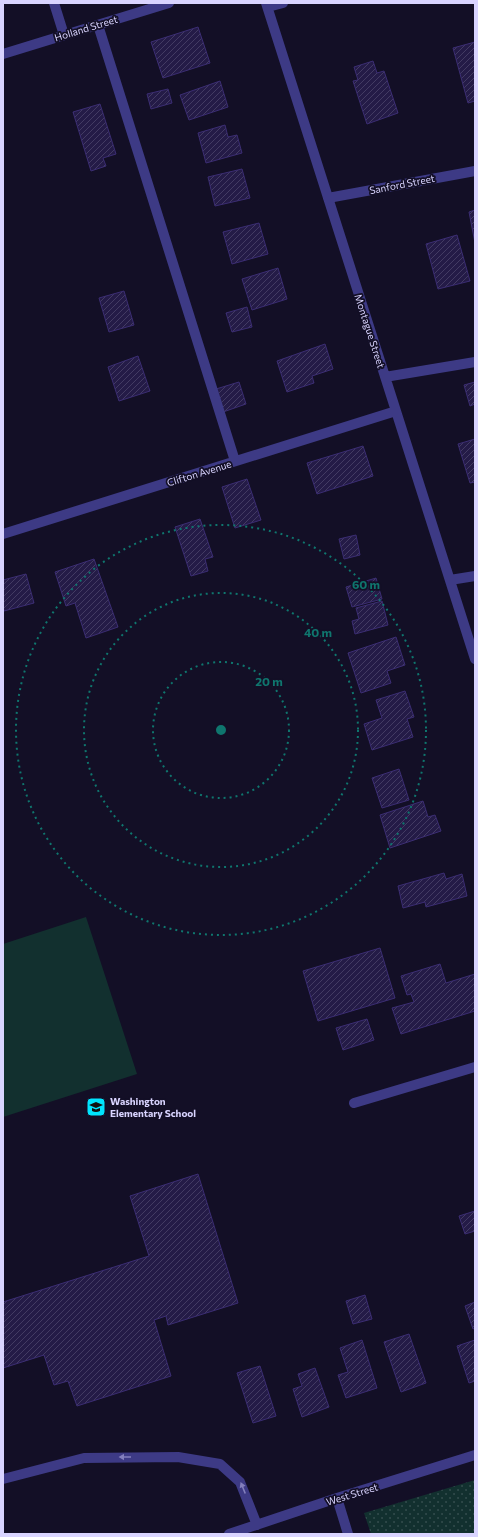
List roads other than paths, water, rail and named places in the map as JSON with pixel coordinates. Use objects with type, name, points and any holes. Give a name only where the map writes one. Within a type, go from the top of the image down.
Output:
[{"type":"street","points":[[54,3],[64,35]]},
{"type":"street","name":"Holland Street","points":[[3,54],[169,3]]},
{"type":"street","points":[[267,5],[283,3]]},
{"type":"street","name":"Montague Street","points":[[267,5],[475,659]]},
{"type":"street","points":[[98,25],[235,461]]},
{"type":"street","name":"Sanford Street","points":[[328,198],[475,170]]},
{"type":"street","points":[[385,377],[475,362]]},
{"type":"street","name":"Clifton Avenue","points":[[3,534],[396,411]]},
{"type":"street","points":[[450,580],[475,576]]},
{"type":"street","points":[[354,1103],[475,1067]]},
{"type":"street","name":"West Street","points":[[229,1534],[337,1498],[475,1456]]},
{"type":"street","points":[[3,1479],[84,1458],[178,1457],[220,1464],[240,1482],[257,1525]]},
{"type":"street","points":[[337,1498],[348,1534]]},
{"type":"place","name":"Washington Elementary School","points":[[96,1107]]}]
